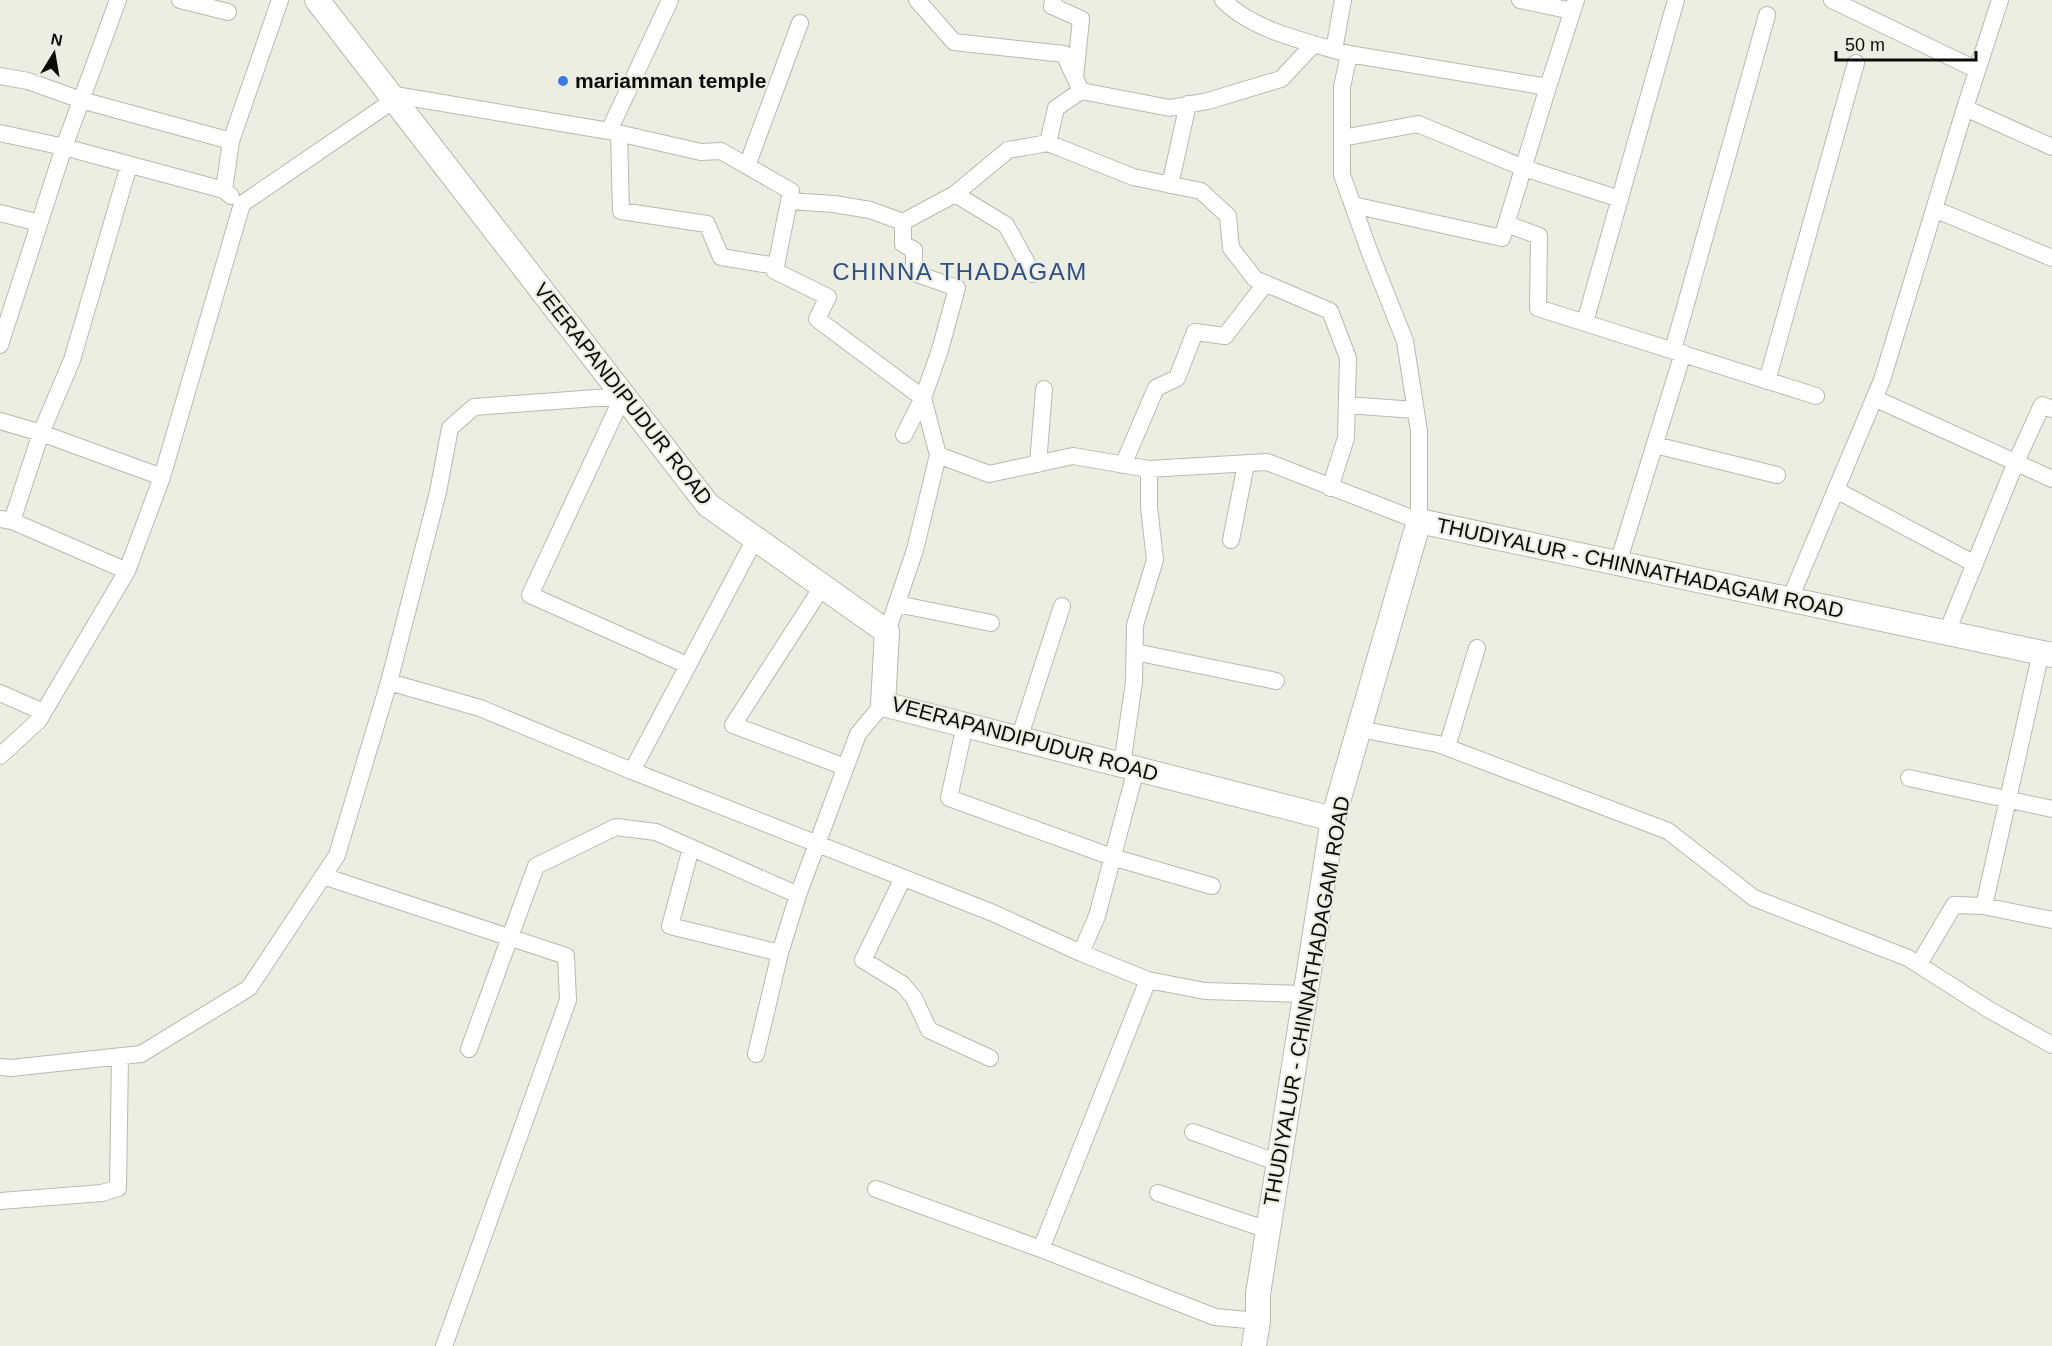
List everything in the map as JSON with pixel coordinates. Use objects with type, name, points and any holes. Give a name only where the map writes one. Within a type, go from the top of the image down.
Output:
[{"type":"main road","name":"VEERAPANDIPUDUR ROAD","points":[[317,0],[708,506],[887,632],[883,704],[1333,819]]},
{"type":"main road","name":"THUDIYALUR - CHINNATHADAGAM ROAD","points":[[1254,1346],[1258,1321],[1258,1294],[1333,819],[1419,521],[2047,654]]},
{"type":"street","points":[[0,345],[5,312],[118,0]]},
{"type":"street","points":[[180,0],[228,12]]},
{"type":"street","points":[[224,190],[231,141],[280,0]]},
{"type":"street","points":[[670,0],[614,133],[621,212],[707,224],[721,257],[776,266]]},
{"type":"street","points":[[917,0],[954,42],[1064,54],[1078,85]]},
{"type":"street","points":[[1048,143],[1056,108],[1078,85],[1081,19],[1052,6],[1053,0]]},
{"type":"street","points":[[1223,0],[1231,8],[1258,24],[1342,52],[1548,87]]},
{"type":"street","points":[[938,455],[989,474],[1073,456],[1149,470],[1267,462],[1419,521],[1419,431],[1405,341],[1342,175],[1343,0]]},
{"type":"street","points":[[1353,205],[1502,238],[1574,6],[1521,0]]},
{"type":"street","points":[[1585,322],[1676,0]]},
{"type":"street","points":[[1832,0],[1977,70]]},
{"type":"street","points":[[1790,599],[1882,380],[2000,0]]},
{"type":"street","points":[[1618,563],[1655,445],[1767,15]]},
{"type":"street","points":[[747,166],[800,23]]},
{"type":"street","points":[[1078,85],[1170,108],[1208,101],[1281,79],[1314,44]]},
{"type":"street","points":[[1767,381],[1856,63]]},
{"type":"street","points":[[0,76],[28,81],[81,100],[231,141]]},
{"type":"street","points":[[0,756],[39,720],[127,571],[162,477],[242,204],[392,97],[614,133],[701,152],[721,151],[791,191],[775,271],[828,297],[817,319],[923,398],[938,455],[915,550],[887,632]]},
{"type":"street","points":[[1170,185],[1188,104]]},
{"type":"street","points":[[1965,108],[2052,147]]},
{"type":"street","points":[[1342,138],[1418,124],[1524,168],[1620,199]]},
{"type":"street","points":[[0,133],[64,147],[224,190],[242,204]]},
{"type":"street","points":[[789,201],[834,204],[870,210],[903,222],[955,194],[1008,150],[1048,143],[1133,177],[1201,191],[1228,216],[1231,248],[1255,279],[1330,311],[1348,358],[1346,438],[1330,488]]},
{"type":"street","points":[[127,571],[6,520],[72,360],[129,165]]},
{"type":"street","points":[[955,194],[1006,225],[1033,274]]},
{"type":"street","points":[[1934,209],[2052,258]]},
{"type":"street","points":[[0,213],[39,223]]},
{"type":"street","points":[[903,222],[903,244],[914,250],[914,273],[957,288],[940,350],[923,398],[904,435]]},
{"type":"street","points":[[1506,224],[1539,236],[1538,308],[1815,396]]},
{"type":"street","points":[[1123,465],[1156,388],[1177,378],[1195,332],[1225,336],[1265,284]]},
{"type":"street","points":[[1038,464],[1044,389]]},
{"type":"street","points":[[0,1067],[11,1068],[141,1054],[249,988],[337,855],[389,682],[438,492],[450,428],[474,407],[623,396],[530,596],[687,665]]},
{"type":"street","points":[[1874,398],[2052,479]]},
{"type":"street","points":[[1347,405],[1415,410]]},
{"type":"street","points":[[1947,632],[2016,462],[2042,405],[2052,409]]},
{"type":"street","points":[[0,421],[41,433],[162,477]]},
{"type":"street","points":[[1655,445],[1777,475]]},
{"type":"street","points":[[1232,540],[1246,464]]},
{"type":"street","points":[[1081,953],[1097,916],[1112,857],[1129,767],[1135,626],[1155,560],[1149,507],[1149,470]]},
{"type":"street","points":[[1836,490],[1975,564]]},
{"type":"street","points":[[632,771],[755,539]]},
{"type":"street","points":[[822,587],[733,725],[845,767]]},
{"type":"street","points":[[897,604],[991,623]]},
{"type":"street","points":[[1019,739],[1062,606]]},
{"type":"street","points":[[1447,747],[1477,648]]},
{"type":"street","points":[[1135,652],[1276,681]]},
{"type":"street","points":[[1983,906],[2008,800],[2047,654]]},
{"type":"street","points":[[389,682],[480,708],[632,771],[993,913],[1081,953],[1148,980],[1205,991],[1306,994]]},
{"type":"street","points":[[0,693],[44,712]]},
{"type":"street","points":[[756,1054],[780,953],[798,896],[858,734],[883,704]]},
{"type":"street","points":[[965,725],[949,798],[1112,857],[1212,886]]},
{"type":"street","points":[[1359,729],[1438,744],[1668,831],[1754,898],[1908,957],[1988,1010],[2052,1045]]},
{"type":"street","points":[[1909,778],[2052,809]]},
{"type":"street","points":[[469,1049],[537,866],[616,827],[656,832],[798,896]]},
{"type":"street","points":[[691,848],[670,926],[780,953]]},
{"type":"street","points":[[323,876],[566,956],[568,1000],[444,1346]]},
{"type":"street","points":[[903,878],[863,960],[902,984],[914,998],[929,1030],[990,1058]]},
{"type":"street","points":[[1918,964],[1954,905],[1983,906],[2052,920]]},
{"type":"street","points":[[1041,1249],[1148,980]]},
{"type":"street","points":[[0,1201],[102,1193],[118,1188],[120,1056]]},
{"type":"street","points":[[1193,1132],[1279,1164]]},
{"type":"street","points":[[876,1189],[1041,1249],[1215,1317],[1258,1321]]},
{"type":"street","points":[[1158,1193],[1268,1230]]},
{"type":"place","name":"mariamman temple","points":[[563,81]]},
{"type":"district","name":"CHINNA THADAGAM","points":[[960,272]]}]
